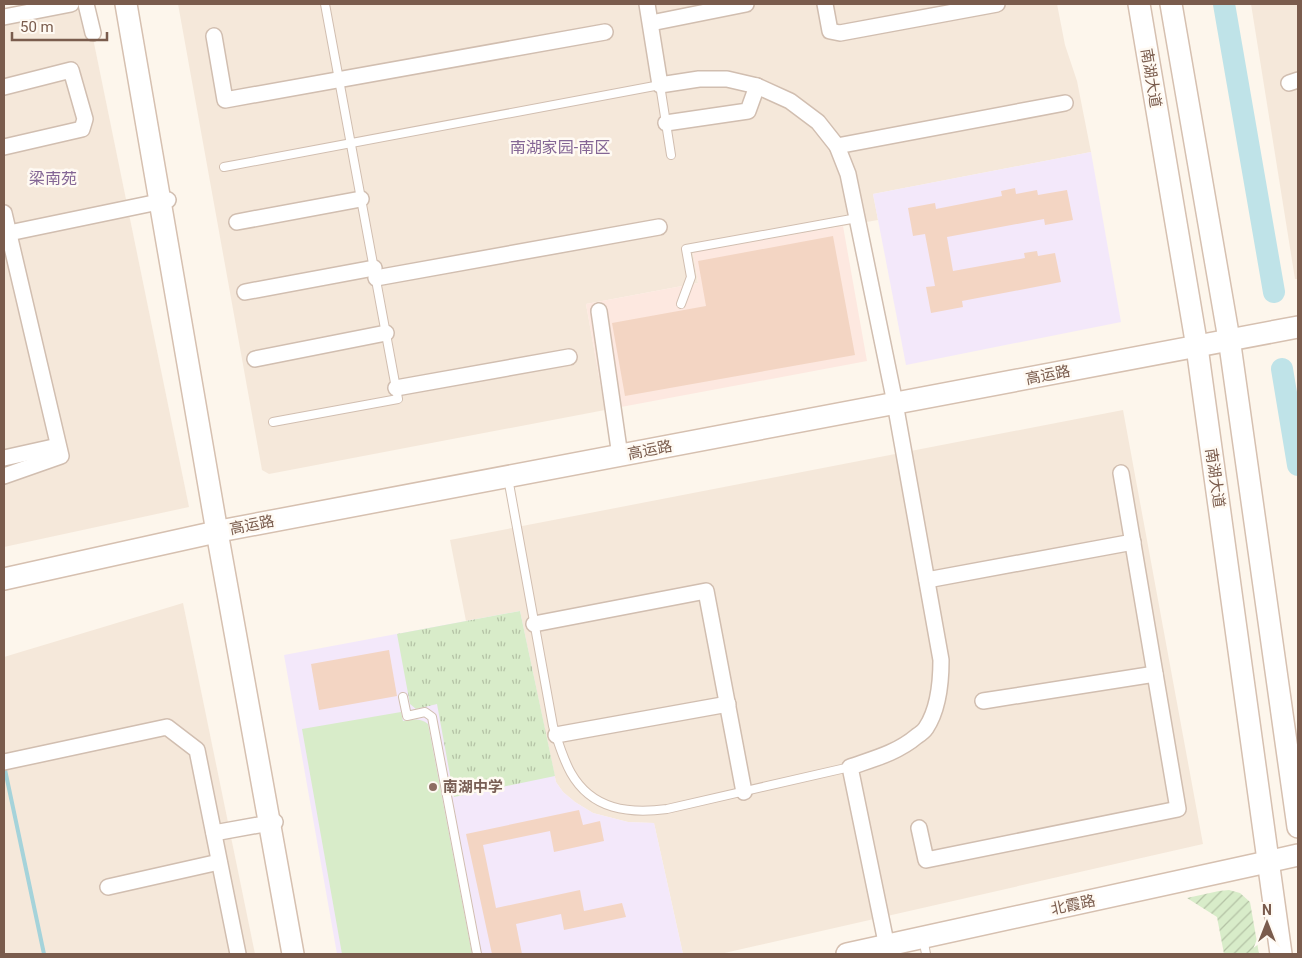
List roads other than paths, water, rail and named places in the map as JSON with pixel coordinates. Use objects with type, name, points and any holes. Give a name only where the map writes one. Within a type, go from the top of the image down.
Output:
[{"type":"main road","points":[[126,4],[164,201]]},
{"type":"main road","points":[[134,4],[164,201],[293,954]]},
{"type":"main road","name":"南湖大道","points":[[1139,4],[1197,349],[1281,954]]},
{"type":"main road","points":[[1171,4],[1229,343],[1298,827]]},
{"type":"main road","name":"高运路","points":[[1229,343],[1298,327]]},
{"type":"main road","name":"高运路","points":[[508,479],[620,456],[1229,343],[1298,332]]},
{"type":"main road","name":"高运路","points":[[4,579],[221,534],[895,405]]},
{"type":"main road","name":"高运路","points":[[4,584],[221,534]]},
{"type":"main road","points":[[272,823],[300,954]]},
{"type":"main road","name":"北霞路","points":[[848,954],[884,950],[925,949],[1268,865],[1298,855]]},
{"type":"main road","name":"北霞路","points":[[884,950],[1298,859]]},
{"type":"street","points":[[9,12],[71,4]]},
{"type":"street","points":[[86,4],[93,34]]},
{"type":"street","points":[[647,4],[660,85],[699,79],[727,79],[757,86],[790,101],[818,122],[837,146],[848,174],[895,405],[941,660],[941,683],[935,708],[925,729],[908,744],[884,756],[850,767],[884,950]]},
{"type":"street","points":[[651,23],[746,4]]},
{"type":"street","points":[[825,4],[830,31],[840,33],[997,4]]},
{"type":"street","points":[[214,36],[225,100],[605,32]]},
{"type":"street","points":[[4,87],[72,70],[85,120],[82,129],[4,147]]},
{"type":"street","points":[[666,123],[748,111],[757,86]]},
{"type":"street","points":[[837,146],[1065,103]]},
{"type":"street","points":[[237,222],[361,199]]},
{"type":"street","points":[[8,233],[164,201]]},
{"type":"street","points":[[4,213],[8,233],[10,268],[61,456],[4,476]]},
{"type":"street","points":[[245,292],[659,227]]},
{"type":"street","points":[[600,311],[620,456]]},
{"type":"street","points":[[255,359],[386,333]]},
{"type":"street","points":[[396,388],[569,357]]},
{"type":"street","points":[[4,458],[58,446]]},
{"type":"street","points":[[919,828],[926,860],[1178,809],[1121,473]]},
{"type":"street","points":[[927,580],[1133,542]]},
{"type":"street","points":[[534,624],[706,591],[744,792]]},
{"type":"street","points":[[983,701],[1155,674]]},
{"type":"street","points":[[556,735],[728,704]]},
{"type":"street","points":[[10,760],[167,727],[197,750],[238,954]]},
{"type":"street","points":[[214,833],[272,823]]},
{"type":"street","points":[[108,887],[219,862]]},
{"type":"lane","points":[[273,422],[398,399],[325,4]]},
{"type":"lane","points":[[224,167],[660,85],[671,155]]},
{"type":"lane","points":[[680,304],[691,277],[686,249],[857,218]]},
{"type":"lane","points":[[508,479],[553,726],[572,774],[586,792],[602,803],[623,810],[646,812],[744,792],[850,767]]},
{"type":"lane","points":[[403,697],[407,716],[425,712],[432,717],[477,954]]},
{"type":"waterway","points":[[1224,4],[1274,292]]},
{"type":"waterway","points":[[1282,369],[1298,465]]},
{"type":"waterway","points":[[4,765],[44,954]]},
{"type":"place","name":"南湖中学","points":[[433,787]]},
{"type":"district","name":"南湖家园-南区","points":[[560,147]]},
{"type":"district","name":"梁南苑","points":[[53,178]]}]
